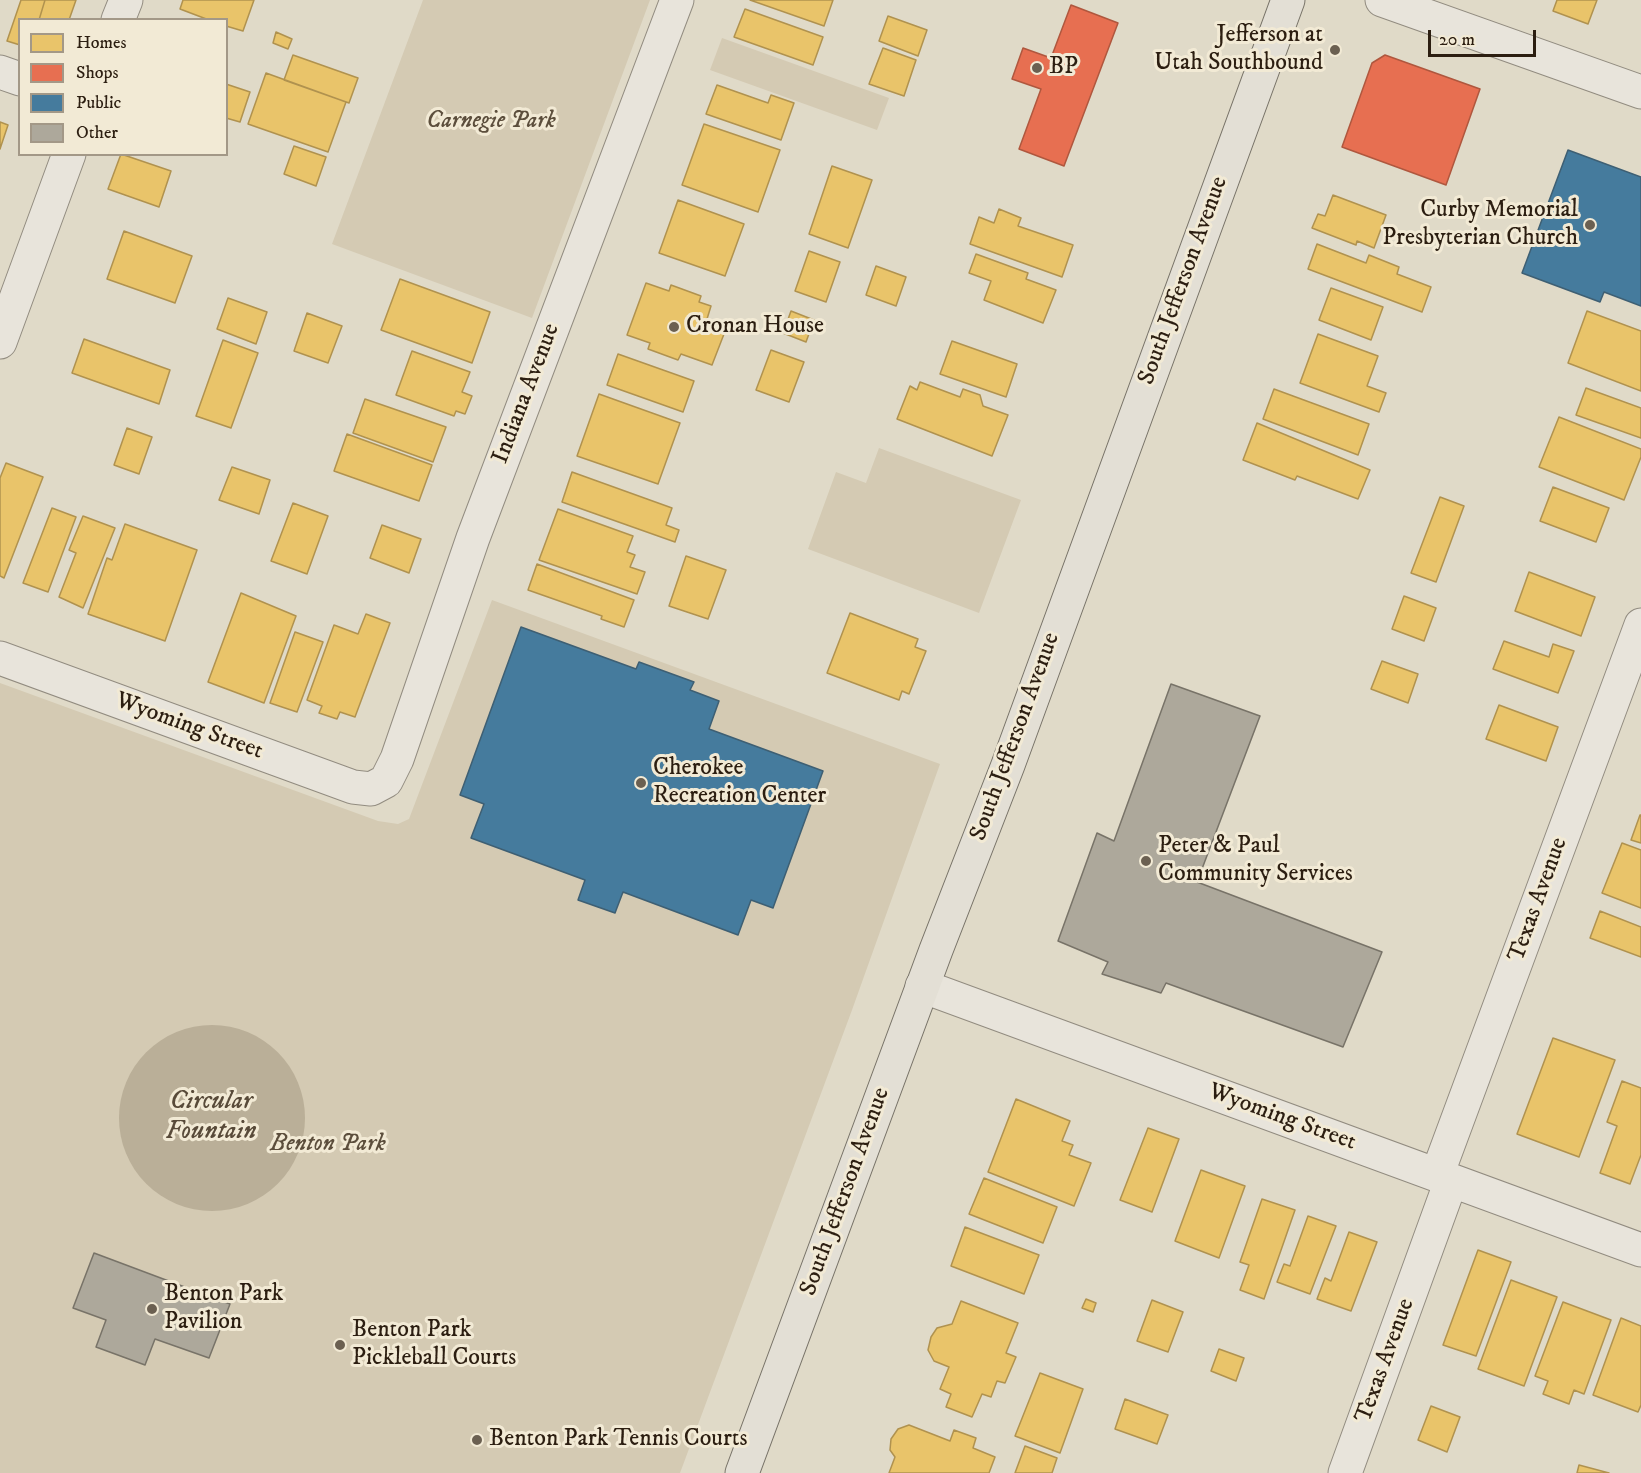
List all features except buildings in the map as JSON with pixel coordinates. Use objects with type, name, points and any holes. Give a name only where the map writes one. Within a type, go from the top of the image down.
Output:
[{"type":"main road","name":"South Jefferson Avenue","points":[[742,1473],[922,986],[1008,765],[1288,0]]},
{"type":"street","points":[[119,18],[126,0]]},
{"type":"street","name":"Indiana Avenue","points":[[378,787],[386,781],[397,759],[473,538],[677,0]]},
{"type":"street","points":[[1382,0],[1641,92]]},
{"type":"street","points":[[0,72],[18,78]]},
{"type":"street","points":[[0,342],[68,156]]},
{"type":"street","name":"Texas Avenue","points":[[1345,1473],[1444,1178],[1641,625]]},
{"type":"street","name":"Wyoming Street","points":[[0,658],[344,784],[362,790],[378,787]]},
{"type":"street","name":"Wyoming Street","points":[[922,986],[1641,1250]]},
{"type":"green space","name":"Carnegie Park","points":[[423,0],[650,0],[532,318],[332,244]]},
{"type":"green space","points":[[722,38],[889,98],[877,130],[710,70]]},
{"type":"green space","points":[[879,448],[1021,500],[979,613],[808,549],[836,472],[866,483]]},
{"type":"green space","name":"Benton Park","points":[[492,600],[940,764],[852,1010],[680,1473],[0,1473],[0,683],[378,821],[398,824],[409,819]]},
{"type":"water","name":"Circular Fountain","points":[[212,1025],[247,1032],[263,1041],[277,1053],[289,1067],[298,1083],[305,1118],[298,1153],[289,1169],[277,1183],[263,1195],[247,1204],[212,1211],[177,1204],[161,1195],[147,1183],[135,1169],[126,1153],[119,1118],[126,1083],[135,1067],[147,1053],[161,1041],[177,1032]]},
{"type":"place","name":"Jefferson at Utah Southbound","points":[[1335,50]]},
{"type":"place","name":"BP","points":[[1037,68]]},
{"type":"place","name":"Curby Memorial Presbyterian Church","points":[[1590,225]]},
{"type":"place","name":"Cronan House","points":[[674,327]]},
{"type":"place","name":"Cherokee Recreation Center","points":[[641,783]]},
{"type":"place","name":"Peter & Paul Community Services","points":[[1146,861]]},
{"type":"place","name":"Benton Park Pavilion","points":[[152,1309]]},
{"type":"place","name":"Benton Park Pickleball Courts","points":[[340,1345]]},
{"type":"place","name":"Benton Park Tennis Courts","points":[[477,1440]]}]
